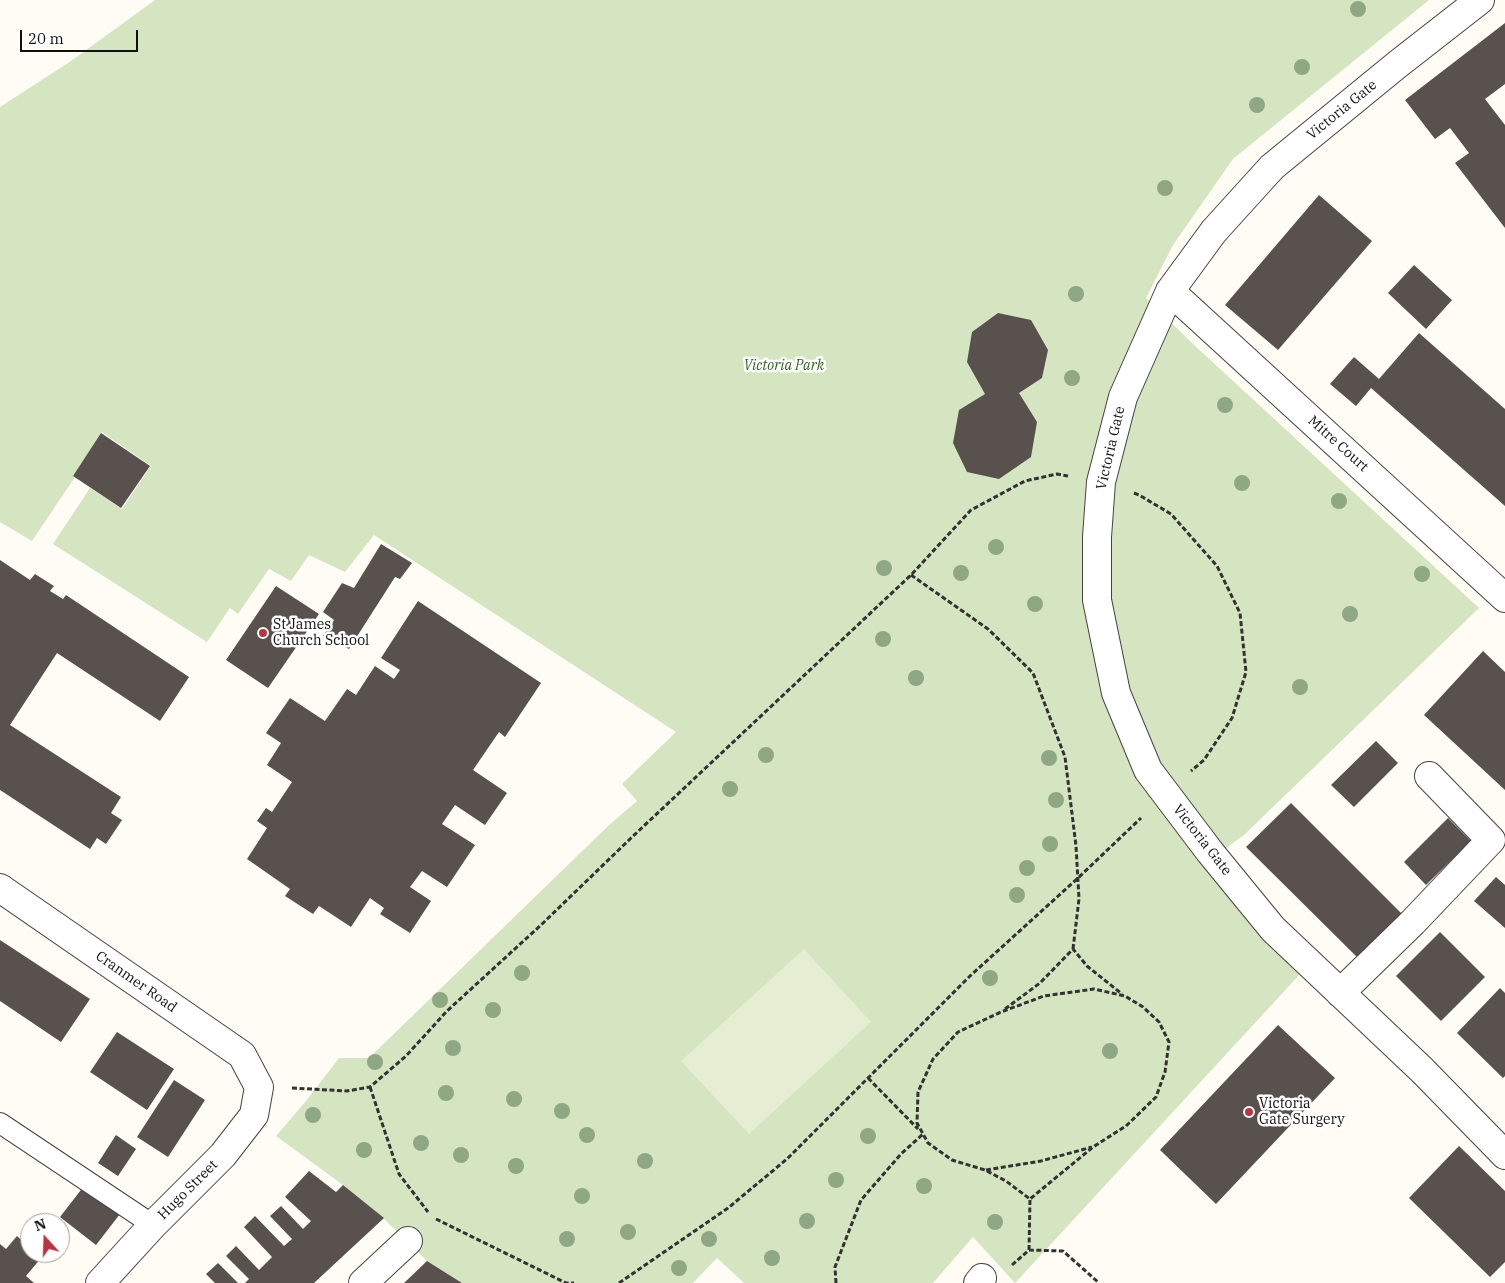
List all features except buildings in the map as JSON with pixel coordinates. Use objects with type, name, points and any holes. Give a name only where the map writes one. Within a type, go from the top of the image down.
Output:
[{"type":"street","name":"Victoria Gate","points":[[1480,0],[1272,167],[1214,231],[1170,291],[1123,397],[1101,482],[1097,537],[1096,600],[1116,693],[1148,770],[1210,852],[1273,929],[1422,1070],[1505,1155]]},
{"type":"street","name":"Mitre Court","points":[[1170,291],[1505,598]]},
{"type":"street","points":[[1340,993],[1413,922],[1498,846],[1429,776]]},
{"type":"street","name":"Cranmer Road","points":[[0,888],[242,1055],[259,1087]]},
{"type":"street","name":"Hugo Street","points":[[100,1283],[152,1225],[223,1155],[254,1115],[259,1087]]},
{"type":"street","points":[[363,1283],[408,1241]]},
{"type":"lane","points":[[0,1123],[152,1225]]},
{"type":"path","points":[[259,1087],[347,1091],[370,1087],[406,1056],[447,1011],[541,925],[911,574],[971,510],[1025,481],[1057,474],[1101,482],[1139,495],[1171,514],[1216,566],[1240,613],[1246,672],[1232,718],[1204,760],[970,976],[787,1159],[728,1208],[619,1283]]},
{"type":"path","points":[[911,574],[988,629],[1033,673],[1065,757],[1076,846],[1079,899],[1073,949],[1040,983],[1001,1012]]},
{"type":"path","points":[[1030,1199],[1093,1147],[1126,1126],[1156,1097],[1166,1072],[1169,1042],[1159,1022],[1143,1007],[1125,996],[1087,966],[1073,949]]},
{"type":"path","points":[[1030,1199],[1006,1181],[985,1170],[952,1160],[928,1142],[917,1123],[918,1092],[933,1058],[958,1032],[1001,1012],[1044,996],[1094,989],[1125,996]]},
{"type":"path","points":[[868,1078],[923,1134]]},
{"type":"path","points":[[370,1087],[399,1174],[432,1217],[566,1283],[574,1283]]},
{"type":"path","points":[[836,1283],[835,1267],[861,1200],[901,1154],[923,1134]]},
{"type":"path","points":[[985,1170],[1041,1161],[1093,1147]]},
{"type":"path","points":[[1030,1199],[1030,1250]]},
{"type":"path","points":[[1009,1268],[1030,1250],[1062,1251],[1099,1283]]},
{"type":"green space","name":"Victoria Park","points":[[155,0],[1429,0],[1233,159],[1173,245],[1146,298],[1192,343],[1479,608],[1244,835],[1202,865],[1302,972],[1015,1283],[973,1237],[933,1283],[744,1283],[717,1258],[693,1283],[462,1283],[427,1261],[383,1218],[343,1185],[276,1136],[339,1058],[369,1058],[608,826],[637,801],[622,784],[676,732],[374,535],[345,572],[309,555],[291,581],[269,569],[238,614],[230,608],[207,642],[53,544],[90,488],[122,509],[151,466],[102,432],[73,476],[75,477],[32,541],[0,522],[0,107],[71,61]]},
{"type":"green space","points":[[804,949],[871,1022],[749,1134],[681,1061]]},
{"type":"place","name":"St James Church School","points":[[263,633]]},
{"type":"place","name":"Victoria Gate Surgery","points":[[1249,1112]]}]
